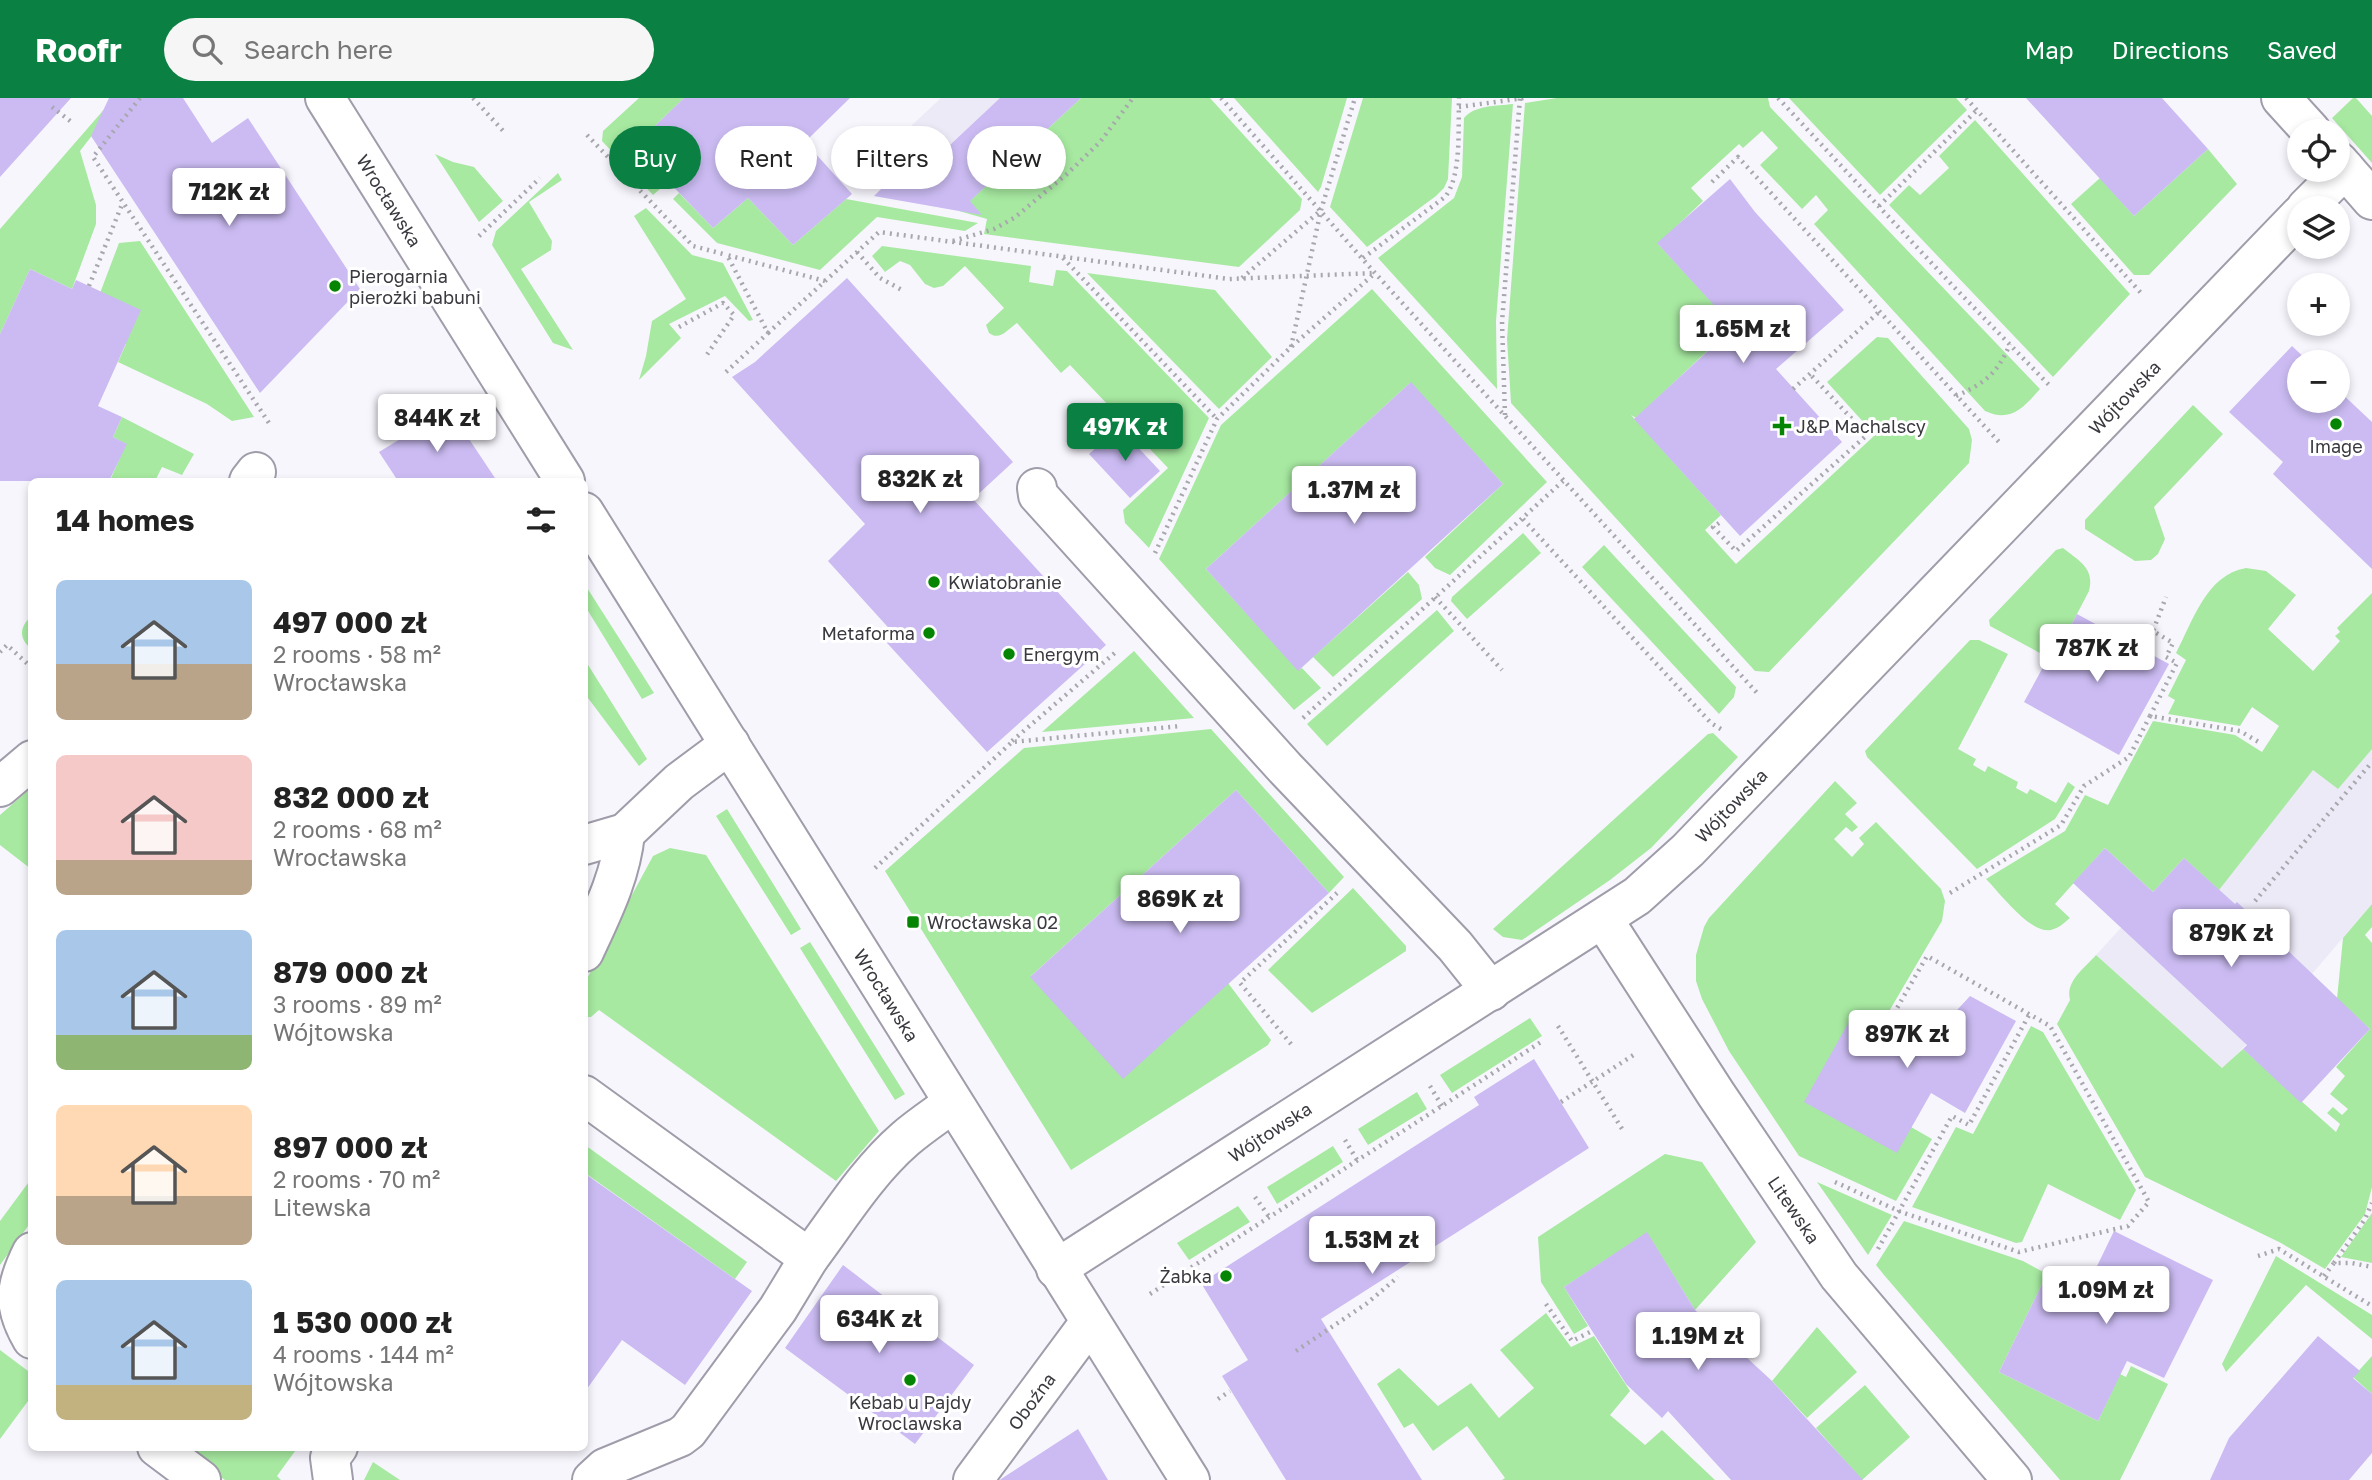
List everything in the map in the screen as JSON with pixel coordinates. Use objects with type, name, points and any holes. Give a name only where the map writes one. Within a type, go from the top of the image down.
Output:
[{"type":"street","name":"Wrocławska","points":[[326,98],[563,478]]},
{"type":"street","points":[[2281,98],[2300,119]]},
{"type":"street","points":[[2350,174],[2372,200]]},
{"type":"street","points":[[2316,196],[2328,182]]},
{"type":"street","name":"Wójtowska","points":[[1056,1269],[1602,919],[1637,896],[1671,868],[2287,228]]},
{"type":"street","points":[[1037,488],[1038,495],[1268,749],[1455,946],[1491,991]]},
{"type":"street","name":"Wrocławska","points":[[588,518],[1190,1480]]},
{"type":"street","points":[[588,844],[625,833],[679,782],[730,744]]},
{"type":"street","points":[[0,787],[28,763]]},
{"type":"street","points":[[588,944],[608,901],[623,855],[625,833]]},
{"type":"street","name":"Litewska","points":[[1602,919],[1832,1266],[1890,1339],[2012,1480]]},
{"type":"street","points":[[588,1098],[809,1258]]},
{"type":"street","points":[[592,1480],[605,1468],[680,1437],[688,1431],[778,1309],[809,1258],[863,1185],[905,1139],[953,1103]]},
{"type":"street","points":[[28,1261],[18,1292],[19,1312],[28,1331]]},
{"type":"street","name":"Oboźna","points":[[974,1480],[1090,1322]]},
{"type":"street","points":[[161,1451],[201,1480]]},
{"type":"street","points":[[333,1480],[330,1458],[335,1451]]},
{"type":"path","points":[[140,98],[93,157],[273,429]]},
{"type":"path","points":[[473,98],[506,134]]},
{"type":"path","points":[[949,243],[994,229],[1014,218],[1067,174],[1100,142],[1133,98]]},
{"type":"path","points":[[1221,98],[1375,273],[1758,694]]},
{"type":"path","points":[[1291,348],[1321,210],[1355,98]]},
{"type":"path","points":[[1363,258],[1450,191],[1455,178],[1460,98]]},
{"type":"path","points":[[1459,107],[1521,98],[1502,322],[1505,415]]},
{"type":"path","points":[[1778,98],[2051,387]]},
{"type":"path","points":[[1966,98],[2141,293]]},
{"type":"path","points":[[52,107],[74,124]]},
{"type":"path","points":[[1879,206],[1977,110]]},
{"type":"path","points":[[587,135],[693,246],[826,281]]},
{"type":"path","points":[[1712,182],[1738,157],[1999,442]]},
{"type":"path","points":[[479,236],[540,178]]},
{"type":"path","points":[[89,286],[123,202]]},
{"type":"path","points":[[1242,278],[1321,210]]},
{"type":"path","points":[[726,372],[879,232],[1229,279],[1375,273]]},
{"type":"path","points":[[858,252],[880,278],[902,290]]},
{"type":"path","points":[[727,255],[768,333]]},
{"type":"path","points":[[1063,257],[1217,419]]},
{"type":"path","points":[[1133,599],[1217,419],[1375,273]]},
{"type":"path","points":[[679,327],[723,303],[734,315],[706,356]]},
{"type":"path","points":[[1793,389],[1879,312]]},
{"type":"path","points":[[1956,396],[1981,384],[2001,365],[2010,344]]},
{"type":"path","points":[[1718,523],[1713,527],[1736,551],[1867,435],[1810,374]]},
{"type":"path","points":[[1268,749],[1563,481]]},
{"type":"path","points":[[1523,519],[1711,723],[1724,731]]},
{"type":"path","points":[[1435,597],[1502,670]]},
{"type":"path","points":[[1950,893],[2061,825],[2084,786],[2129,757],[2177,663],[2166,657],[2173,643],[2153,631],[2166,597]]},
{"type":"path","points":[[0,652],[7,645],[28,664]]},
{"type":"path","points":[[875,869],[1012,742],[1124,646]]},
{"type":"path","points":[[2150,716],[2240,731],[2262,744]]},
{"type":"path","points":[[1012,742],[1186,725]]},
{"type":"path","points":[[2255,901],[2372,762]]},
{"type":"path","points":[[1291,1044],[1240,983],[1344,887]]},
{"type":"path","points":[[1829,1179],[1901,1212],[2019,1252],[2128,1226],[2149,1202],[2050,1026],[1927,956],[1893,1015],[1898,1018]]},
{"type":"path","points":[[1874,1258],[1952,1116],[1969,1125],[2029,1015]]},
{"type":"path","points":[[1558,1026],[1624,1132]]},
{"type":"path","points":[[1150,1294],[1541,1042]]},
{"type":"path","points":[[1560,1102],[1639,1051]]},
{"type":"path","points":[[1425,1079],[1442,1106]]},
{"type":"path","points":[[1340,1133],[1357,1160]]},
{"type":"path","points":[[1249,1187],[1270,1218]]},
{"type":"path","points":[[2324,1276],[2365,1219],[2372,1203]]},
{"type":"path","points":[[2258,1256],[2279,1249],[2372,1306]]},
{"type":"path","points":[[2334,1263],[2372,1267]]},
{"type":"path","points":[[1296,1351],[1366,1304],[1398,1277]]},
{"type":"path","points":[[1546,1304],[1572,1341],[1592,1331]]},
{"type":"path","points":[[1218,1399],[1230,1391]]},
{"type":"shaded area","points":[[941,98],[1081,98],[1051,126],[967,126],[967,189],[983,189],[959,211],[874,196],[881,189],[953,189],[953,126],[911,126]]},
{"type":"shaded area","points":[[2372,654],[2372,904],[2312,974],[2223,1069],[2096,955]]},
{"type":"green space","points":[[114,98],[121,98],[80,151],[96,205],[96,224],[72,289],[30,269],[0,334],[0,229]]},
{"type":"green space","points":[[639,98],[684,98],[655,126],[609,126],[609,148],[602,141],[603,131]]},
{"type":"green space","points":[[1081,98],[1210,98],[1302,199],[1300,210],[1239,267],[984,234],[987,219],[959,211],[983,189],[1066,189],[1066,126],[1051,126]]},
{"type":"green space","points":[[1234,98],[1347,98],[1318,192]]},
{"type":"green space","points":[[1363,98],[1452,98],[1448,179],[1444,188],[1367,247],[1330,207]]},
{"type":"green space","points":[[1557,98],[1768,98],[1770,107],[2040,389],[2022,407],[2010,414],[1985,411],[1814,224],[1828,210],[1816,195],[1802,209],[1760,165],[1778,148],[1762,131],[1743,148],[1739,144],[1691,188],[1703,201],[1658,244],[1734,326],[1636,418],[1631,415],[1721,515],[1705,530],[1736,564],[1875,435],[1827,382],[1877,337],[1888,338],[1969,429],[1972,440],[1969,463],[1769,672],[1755,671],[1511,403],[1507,339],[1525,103]]},
{"type":"green space","points":[[1789,98],[1956,98],[1967,110],[1880,195]]},
{"type":"green space","points":[[2353,98],[2372,116],[2372,163],[2350,138],[2350,119],[2332,118]]},
{"type":"green space","points":[[1513,104],[1496,321],[1497,389],[1378,258],[1454,198],[1462,177],[1464,118],[1480,108]]},
{"type":"green space","points":[[1975,120],[2130,294],[2053,377],[1889,205],[1909,185],[1920,195],[1949,168],[1939,156]]},
{"type":"green space","points":[[2208,149],[2237,184],[2149,275],[2134,275],[2071,204],[2100,178],[2134,216]]},
{"type":"green space","points":[[435,154],[474,167],[503,201],[479,222]]},
{"type":"green space","points":[[558,173],[562,180],[529,202],[552,241],[551,250],[521,269],[573,350],[553,343],[492,245],[496,231]]},
{"type":"green space","points":[[647,189],[660,189],[653,195]]},
{"type":"green space","points":[[679,193],[713,228],[748,198],[793,245],[846,199],[978,223],[965,231],[877,217],[820,270],[717,243],[673,199]]},
{"type":"green space","points":[[646,208],[692,255],[723,263],[753,320],[749,321],[725,296],[669,324],[681,338],[639,380],[652,321],[686,299],[634,216]]},
{"type":"green space","points":[[140,241],[254,417],[232,421],[207,404],[118,362],[126,344],[97,301],[119,243]]},
{"type":"green space","points":[[882,246],[1031,266],[1029,282],[1053,286],[1056,270],[1067,271],[1209,418],[1149,548],[1125,523],[1123,510],[1168,468],[1070,365],[1061,373],[1017,323],[1000,335],[989,333],[986,325],[1004,308],[965,266],[943,286],[934,288],[925,284],[910,265],[900,261],[885,272],[872,256]]},
{"type":"green space","points":[[1087,273],[1215,290],[1272,357],[1219,409]]},
{"type":"green space","points":[[1372,289],[1547,482],[1450,575],[1435,568],[1425,557],[1503,484],[1410,383],[1206,569],[1298,670],[1302,668],[1321,688],[1294,710],[1159,559],[1221,425]]},
{"type":"green space","points":[[2193,405],[2223,434],[2154,507],[2165,539],[2158,554],[2151,560],[2135,561],[2085,529],[2085,520]]},
{"type":"green space","points":[[122,417],[194,454],[182,475],[162,467],[156,478],[111,478],[126,444],[113,437]]},
{"type":"green space","points":[[1523,533],[1541,553],[1467,619],[1451,601],[1452,597]]},
{"type":"green space","points":[[1604,545],[1736,687],[1734,697],[1719,714],[1582,567]]},
{"type":"green space","points":[[2063,548],[2088,571],[2090,583],[2089,591],[2053,660],[1990,626],[1989,620],[2056,550]]},
{"type":"green space","points":[[2246,568],[2266,571],[2296,595],[2268,629],[2313,671],[2340,641],[2335,636],[2340,632],[2337,628],[2372,593],[2372,749],[2338,789],[2313,770],[2219,890],[2184,858],[2153,892],[2105,848],[2055,904],[2070,918],[2051,930],[2034,926],[1986,879],[2065,831],[2085,795],[2108,805],[2153,721],[2235,735],[2262,752],[2279,726],[2252,707],[2240,726],[2168,714],[2175,700],[2168,696],[2186,660],[2176,653],[2195,614],[2202,601],[2221,580],[2232,572]]},
{"type":"green space","points":[[1408,572],[1419,585],[1422,599],[1333,677],[1313,657]]},
{"type":"green space","points":[[588,589],[654,693],[642,699],[588,611]]},
{"type":"green space","points":[[1437,610],[1454,631],[1327,746],[1307,724]]},
{"type":"green space","points":[[28,620],[28,646],[22,633]]},
{"type":"green space","points":[[1970,640],[1979,640],[2008,654],[1958,749],[1976,759],[1973,765],[1985,772],[1988,766],[2018,782],[2016,788],[2027,794],[2030,789],[2056,803],[2068,782],[2075,787],[2055,819],[1977,869],[1867,757],[1865,751]]},
{"type":"green space","points":[[1134,651],[1194,718],[1042,732]]},
{"type":"green space","points":[[588,665],[647,759],[639,766],[588,698]]},
{"type":"green space","points":[[1211,729],[1344,877],[1329,893],[1236,790],[1031,976],[1228,983],[1271,1040],[1268,1045],[1071,1170],[885,871],[1024,748]]},
{"type":"green space","points":[[1713,733],[1738,757],[1651,848],[1610,880],[1522,940],[1503,937],[1493,929],[1708,734]]},
{"type":"green space","points":[[1835,781],[1857,803],[1845,814],[1858,827],[1852,832],[1846,827],[1834,839],[1852,857],[1864,844],[1859,838],[1876,822],[1941,889],[1945,901],[1942,921],[1881,1025],[1855,1011],[1911,1127],[1932,1139],[1896,1201],[1799,1156],[1729,1051],[1702,999],[1696,981],[1696,955],[1709,918]]},
{"type":"green space","points":[[28,791],[28,867],[0,845],[0,815]]},
{"type":"green space","points":[[727,809],[801,929],[791,935],[716,816]]},
{"type":"green space","points":[[670,848],[706,855],[879,1131],[836,1181],[599,1010],[588,1017],[588,976],[653,856]]},
{"type":"green space","points":[[1353,888],[1406,946],[1406,951],[1312,1013],[1268,970]]},
{"type":"green space","points":[[2372,904],[2372,927],[2365,935],[2372,943],[2372,1187],[2365,1214],[2325,1269],[2281,1243],[2145,1177],[2057,1024],[2070,1000],[2073,981],[2096,955],[2222,1068],[2243,1049],[2336,1132],[2340,1124],[2327,1113],[2333,1107],[2342,1115],[2348,1109],[2330,1094],[2345,1076],[2336,1067],[2370,1029],[2337,999],[2343,938]]},
{"type":"green space","points":[[810,942],[905,1094],[895,1100],[800,948]]},
{"type":"green space","points":[[1530,1018],[1542,1036],[1452,1093],[1440,1075]]},
{"type":"green space","points":[[2031,1026],[2043,1032],[2136,1190],[2120,1220],[2048,1184],[2022,1242],[2016,1243],[1912,1207],[1956,1127],[1973,1134]]},
{"type":"green space","points":[[1417,1092],[1427,1109],[1368,1145],[1358,1129]]},
{"type":"green space","points":[[1333,1146],[1343,1162],[1277,1204],[1267,1187]]},
{"type":"green space","points":[[588,1147],[747,1262],[735,1279],[588,1175]]},
{"type":"green space","points":[[1665,1154],[1702,1162],[1756,1242],[1695,1310],[1647,1233],[1564,1287],[1588,1326],[1574,1334],[1541,1282],[1538,1237]]},
{"type":"green space","points":[[1817,1182],[1892,1215],[1868,1255]]},
{"type":"green space","points":[[28,1183],[28,1226],[0,1265],[0,1221]]},
{"type":"green space","points":[[1238,1206],[1250,1222],[1189,1260],[1177,1243]]},
{"type":"green space","points":[[2372,1213],[2372,1263],[2341,1257]]},
{"type":"green space","points":[[1904,1221],[2023,1261],[2047,1274],[1999,1372],[2098,1421],[2120,1374],[2126,1377],[2131,1366],[2168,1384],[2120,1480],[2060,1480],[1884,1275],[1876,1265]]},
{"type":"green space","points":[[2276,1256],[2372,1315],[2372,1339],[2306,1285],[2226,1372],[2222,1364]]},
{"type":"green space","points":[[1546,1313],[1571,1347],[1594,1336],[1630,1391],[1610,1415],[1645,1445],[1662,1430],[1715,1480],[1502,1480],[1505,1478],[1467,1426],[1433,1451],[1413,1423],[1404,1428],[1377,1384],[1399,1368],[1438,1406],[1471,1383],[1499,1418],[1534,1388],[1500,1350]]},
{"type":"green space","points":[[1817,1327],[1857,1372],[1807,1418],[1772,1381]]},
{"type":"green space","points":[[0,1350],[28,1371],[28,1401],[0,1439]]},
{"type":"green space","points":[[2372,1356],[2372,1394],[2353,1377]]},
{"type":"green space","points":[[1865,1385],[1910,1437],[1862,1480],[1816,1428]]},
{"type":"green space","points":[[185,1451],[295,1451],[277,1476],[281,1480],[225,1480]]},
{"type":"green space","points":[[373,1462],[400,1480],[364,1480]]},
{"type":"building","points":[[0,98],[71,98],[0,177]]},
{"type":"building","points":[[109,98],[183,98],[212,143],[248,118],[360,289],[260,393],[91,136]]},
{"type":"building","points":[[684,98],[850,98],[817,130],[817,126],[715,126],[715,189],[817,189],[817,155],[831,171],[831,189],[847,189],[852,194],[793,245],[748,198],[713,228],[675,189],[701,189],[701,126],[655,126]]},
{"type":"building","points":[[1000,98],[1081,98],[1051,126],[970,126]]},
{"type":"building","points":[[2026,98],[2162,98],[2208,149],[2134,216]]},
{"type":"building","points":[[967,129],[967,189],[983,189],[970,201],[982,215],[874,196],[881,189],[953,189],[953,142]]},
{"type":"building","points":[[1730,179],[1755,212],[1844,310],[1776,369],[1842,442],[1740,536],[1634,419],[1734,327],[1657,243]]},
{"type":"building","points":[[30,269],[72,289],[76,280],[141,310],[98,406],[122,417],[113,437],[127,444],[110,478],[28,478],[28,481],[0,481],[0,334]]},
{"type":"building","points":[[847,278],[1013,462],[973,499],[1106,645],[987,752],[887,643],[895,635],[828,561],[865,524],[732,377],[755,362]]},
{"type":"building","points":[[2287,351],[2287,413],[2350,413],[2350,401],[2372,422],[2372,569],[2273,474],[2283,462],[2229,412]]},
{"type":"building","points":[[1411,382],[1503,484],[1298,671],[1206,569]]},
{"type":"building","points":[[449,409],[495,478],[396,478],[379,452]]},
{"type":"building","points":[[1119,427],[1160,471],[1130,498],[1089,454]]},
{"type":"building","points":[[2077,614],[2169,664],[2119,755],[2024,702],[2048,658],[2053,660]]},
{"type":"building","points":[[1236,790],[1329,893],[1123,1079],[1030,977]]},
{"type":"building","points":[[2105,848],[2153,892],[2184,858],[2235,904],[2237,902],[2370,1029],[2301,1103],[2243,1049],[2247,1045],[2073,883]]},
{"type":"building","points":[[1970,996],[2016,1021],[1965,1113],[1931,1093],[1897,1153],[1804,1102],[1855,1011],[1892,1031],[1902,1011],[1935,1034]]},
{"type":"building","points":[[1534,1059],[1589,1148],[1321,1319],[1422,1480],[1286,1480],[1222,1376],[1248,1360],[1201,1283],[1479,1105],[1474,1097]]},
{"type":"building","points":[[588,1176],[752,1291],[685,1385],[622,1340],[588,1387]]},
{"type":"building","points":[[2114,1231],[2213,1280],[2164,1378],[2127,1361],[2098,1421],[1999,1372],[2047,1274],[2084,1293]]},
{"type":"building","points":[[1647,1232],[1695,1310],[1771,1380],[1863,1480],[1731,1480],[1668,1411],[1662,1418],[1626,1384],[1564,1287]]},
{"type":"building","points":[[843,1265],[974,1365],[915,1444],[785,1348]]},
{"type":"building","points":[[2318,1336],[2360,1371],[2353,1378],[2372,1394],[2372,1453],[2349,1480],[2210,1480],[2229,1438]]},
{"type":"building","points":[[1078,1429],[1108,1480],[1000,1480],[1001,1479]]},
{"type":"place","name":"Pierogarnia pierożki babuni","points":[[335,286]]},
{"type":"place","name":"Image","points":[[2336,424]]},
{"type":"place","name":"J&P Machalscy","points":[[1782,426]]},
{"type":"place","name":"Kwiatobranie","points":[[934,582]]},
{"type":"place","name":"Metaforma","points":[[929,633]]},
{"type":"place","name":"Energym","points":[[1009,654]]},
{"type":"place","name":"Wrocławska 02","points":[[913,922]]},
{"type":"place","name":"Żabka","points":[[1226,1276]]},
{"type":"place","name":"Kebab u Pajdy Wroclawska","points":[[910,1380]]}]
